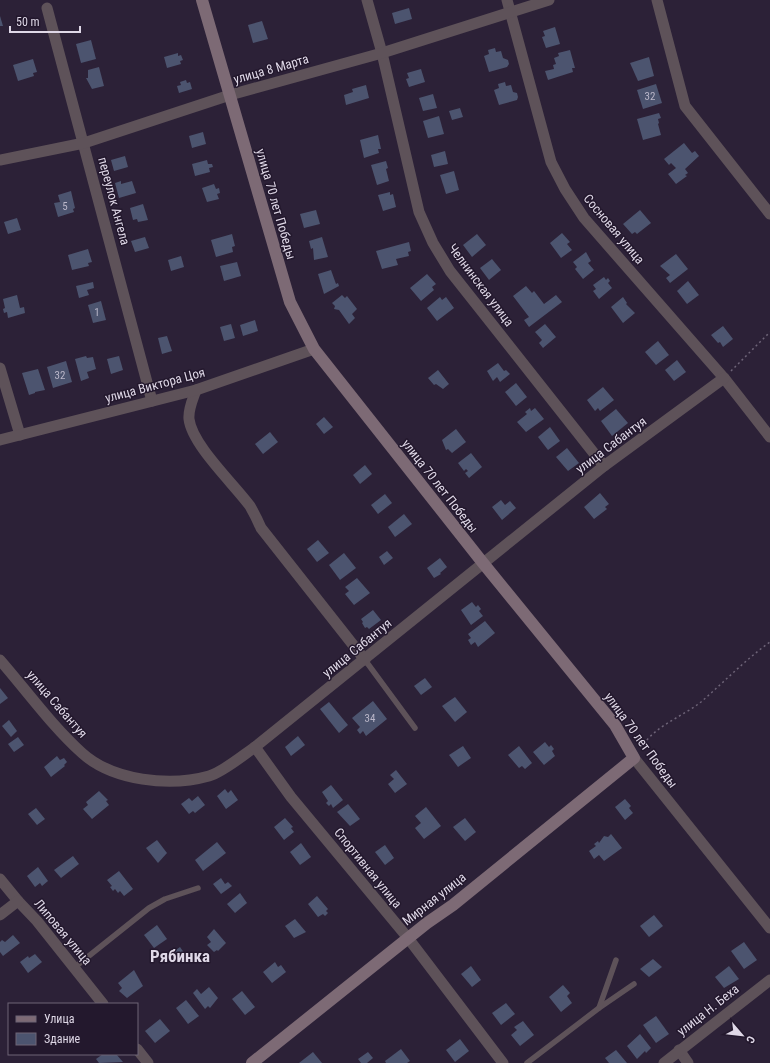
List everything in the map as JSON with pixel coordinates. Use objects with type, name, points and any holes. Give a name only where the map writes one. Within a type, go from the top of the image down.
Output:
[{"type":"street","name":"улица 70 лет Победы","points":[[202,0],[290,302],[314,349],[483,563],[615,725],[634,758],[770,928]]},
{"type":"street","name":"Челнинская улица","points":[[367,0],[382,53],[419,212],[433,243],[450,271],[604,466]]},
{"type":"street","name":"Сосновая улица","points":[[507,0],[551,162],[565,189],[584,218],[724,378],[770,437]]},
{"type":"street","name":"улица 8 Марта","points":[[0,160],[84,143],[230,95],[382,53],[510,11],[549,0]]},
{"type":"street","points":[[657,0],[685,106],[770,214]]},
{"type":"street","name":"переулок Ангела","points":[[47,8],[152,401]]},
{"type":"street","name":"улица Виктора Цоя","points":[[0,440],[196,390],[314,349]]},
{"type":"street","points":[[0,368],[20,434]]},
{"type":"street","name":"улица Сабантуя","points":[[0,660],[65,736],[83,754],[104,766],[121,773],[146,780],[165,783],[210,776],[255,748],[604,466],[724,378]]},
{"type":"street","points":[[196,390],[190,406],[189,419],[192,430],[200,444],[251,507],[261,528],[365,660]]},
{"type":"street","name":"Спортивная улица","points":[[255,748],[291,797],[408,938],[503,1063]]},
{"type":"street","name":"Мирная улица","points":[[252,1063],[408,938],[453,905],[634,758]]},
{"type":"street","name":"Липовая улица","points":[[0,879],[18,901],[38,921],[102,1003]]},
{"type":"street","points":[[0,915],[18,901]]},
{"type":"street","name":"улица Н. Беха","points":[[664,1063],[770,980]]},
{"type":"street","points":[[138,1050],[148,1063]]},
{"type":"street","points":[[679,1050],[688,1063]]},
{"type":"lane","points":[[365,660],[415,728]]},
{"type":"lane","points":[[75,967],[149,908],[165,899],[198,888]]},
{"type":"lane","points":[[599,1008],[616,960]]},
{"type":"lane","points":[[527,1063],[599,1008],[634,984]]},
{"type":"path","points":[[724,378],[770,332]]},
{"type":"path","points":[[634,758],[652,734],[700,702],[753,654],[770,642]]},
{"type":"building","points":[[409,8],[412,19],[395,24],[392,13]]},
{"type":"building","points":[[0,16],[3,26],[0,26]]},
{"type":"building","points":[[262,21],[268,39],[253,43],[248,25]]},
{"type":"building","points":[[555,27],[560,44],[546,48],[542,37],[545,36],[543,31]]},
{"type":"building","points":[[91,40],[96,59],[81,63],[76,44]]},
{"type":"building","points":[[495,48],[496,52],[501,51],[503,58],[508,60],[509,64],[507,67],[489,72],[484,56],[489,54],[488,50]]},
{"type":"building","points":[[570,50],[575,68],[572,68],[573,72],[548,80],[545,71],[554,69],[553,65],[556,64],[554,58],[559,56],[558,53]]},
{"type":"building","points":[[178,53],[178,56],[181,55],[183,60],[180,61],[181,64],[167,68],[164,57]]},
{"type":"building","points":[[649,57],[654,76],[638,81],[630,63]]},
{"type":"building","points":[[33,59],[37,72],[33,73],[34,76],[18,81],[13,65]]},
{"type":"building","points":[[99,67],[104,86],[92,89],[86,78],[88,78],[88,70]]},
{"type":"building","points":[[421,69],[425,82],[409,87],[406,79],[409,78],[407,73]]},
{"type":"building","points":[[186,80],[187,83],[190,82],[192,89],[179,93],[177,86],[181,85],[180,82]]},
{"type":"building","points":[[505,82],[506,86],[511,85],[513,92],[517,93],[518,97],[517,100],[499,105],[494,90],[499,88],[498,84]]},
{"type":"building","points":[[656,84],[662,103],[643,109],[637,90]]},
{"type":"building","points":[[366,85],[369,98],[346,105],[344,95],[353,92],[352,89]]},
{"type":"building","points":[[433,94],[437,108],[423,111],[419,98]]},
{"type":"building","points":[[460,108],[463,117],[452,120],[449,111]]},
{"type":"building","points":[[659,113],[661,118],[658,119],[658,124],[661,135],[643,140],[637,119]]},
{"type":"building","points":[[439,116],[444,134],[428,138],[423,121]]},
{"type":"building","points":[[203,132],[206,144],[192,148],[189,136]]},
{"type":"building","points":[[378,135],[381,149],[378,149],[379,153],[364,158],[360,140]]},
{"type":"building","points":[[684,143],[692,153],[695,151],[699,156],[685,169],[688,173],[685,175],[687,176],[676,184],[668,174],[676,168],[671,163],[669,165],[664,159]]},
{"type":"building","points":[[445,151],[448,164],[434,167],[431,155]]},
{"type":"building","points":[[125,156],[128,167],[114,171],[111,160]]},
{"type":"building","points":[[207,160],[208,164],[212,164],[213,167],[209,168],[210,172],[195,176],[192,164]]},
{"type":"building","points":[[386,161],[389,181],[377,185],[371,165]]},
{"type":"building","points":[[454,171],[459,190],[446,194],[440,175]]},
{"type":"building","points":[[121,181],[121,184],[132,181],[136,193],[119,198],[115,183]]},
{"type":"building","points":[[214,184],[216,189],[219,188],[220,193],[217,194],[219,199],[207,202],[202,188]]},
{"type":"building","points":[[71,191],[75,208],[73,209],[74,212],[58,217],[54,203],[60,202],[58,195]]},
{"type":"building","points":[[390,192],[390,195],[393,194],[396,207],[383,211],[378,195]]},
{"type":"building","points":[[143,204],[148,220],[138,222],[137,219],[133,220],[130,208]]},
{"type":"building","points":[[316,210],[320,224],[304,228],[300,214]]},
{"type":"building","points":[[640,210],[651,223],[637,234],[635,232],[632,234],[623,224]]},
{"type":"building","points":[[17,218],[21,230],[8,234],[4,222]]},
{"type":"building","points":[[562,233],[570,242],[567,244],[572,250],[561,258],[550,243]]},
{"type":"building","points":[[232,234],[235,246],[232,247],[233,252],[216,257],[211,240]]},
{"type":"building","points":[[477,234],[486,245],[472,257],[463,245]]},
{"type":"building","points":[[145,237],[149,248],[135,252],[131,241]]},
{"type":"building","points":[[322,237],[328,257],[314,260],[313,248],[311,249],[309,241]]},
{"type":"building","points":[[409,242],[411,251],[408,252],[409,256],[396,259],[398,265],[382,269],[376,251]]},
{"type":"building","points":[[88,249],[92,262],[88,263],[89,266],[72,270],[68,255]]},
{"type":"building","points":[[586,252],[591,261],[588,263],[594,270],[583,279],[575,269],[577,267],[573,262]]},
{"type":"building","points":[[676,254],[688,269],[670,283],[666,278],[670,275],[660,266]]},
{"type":"building","points":[[181,256],[184,267],[171,271],[168,260]]},
{"type":"building","points":[[492,259],[501,270],[489,280],[480,268]]},
{"type":"building","points":[[237,262],[241,276],[224,281],[220,266]]},
{"type":"building","points":[[331,270],[336,284],[338,283],[339,286],[324,294],[318,274]]},
{"type":"building","points":[[427,274],[436,284],[432,287],[434,290],[421,301],[410,288]]},
{"type":"building","points":[[604,277],[606,280],[608,278],[610,281],[608,283],[612,288],[599,299],[593,291],[596,289],[593,285]]},
{"type":"building","points":[[688,281],[699,295],[687,304],[677,291]]},
{"type":"building","points":[[93,282],[94,288],[87,290],[89,295],[79,298],[76,286]]},
{"type":"building","points":[[526,286],[532,293],[534,291],[544,304],[556,295],[562,302],[529,327],[524,320],[529,317],[513,296]]},
{"type":"building","points":[[17,295],[20,308],[24,307],[25,313],[8,318],[7,312],[4,313],[3,309],[5,308],[3,299]]},
{"type":"building","points":[[342,295],[345,298],[347,296],[357,309],[352,314],[355,318],[349,324],[339,310],[334,309],[335,306],[332,303]]},
{"type":"building","points":[[440,297],[442,300],[446,297],[454,308],[437,321],[427,308]]},
{"type":"building","points":[[623,297],[627,303],[626,304],[635,313],[623,323],[611,307]]},
{"type":"building","points":[[101,301],[106,320],[93,323],[88,305]]},
{"type":"building","points":[[255,320],[258,331],[243,336],[240,325]]},
{"type":"building","points":[[231,324],[235,338],[224,341],[220,327]]},
{"type":"building","points":[[545,324],[556,337],[543,348],[539,343],[542,340],[535,332]]},
{"type":"building","points":[[723,326],[733,339],[723,347],[720,342],[718,343],[711,335]]},
{"type":"building","points":[[167,336],[172,351],[162,354],[158,338]]},
{"type":"building","points":[[658,341],[669,355],[656,365],[645,352]]},
{"type":"building","points":[[86,356],[87,358],[93,357],[96,369],[87,372],[89,378],[81,381],[75,359]]},
{"type":"building","points":[[119,356],[123,370],[111,374],[107,359]]},
{"type":"building","points":[[677,360],[686,372],[674,381],[665,370]]},
{"type":"building","points":[[66,361],[72,382],[53,388],[47,367]]},
{"type":"building","points":[[498,363],[504,371],[506,370],[510,374],[500,382],[497,377],[493,381],[487,371]]},
{"type":"building","points":[[38,369],[45,390],[29,395],[22,373]]},
{"type":"building","points":[[438,370],[449,384],[443,389],[436,384],[434,385],[428,378]]},
{"type":"building","points":[[516,383],[527,397],[516,406],[505,392]]},
{"type":"building","points":[[603,387],[614,400],[600,411],[598,408],[595,411],[587,400]]},
{"type":"building","points":[[530,408],[531,411],[535,408],[544,419],[526,432],[517,422],[527,414],[525,412]]},
{"type":"building","points":[[616,409],[628,423],[612,436],[601,421]]},
{"type":"building","points":[[324,417],[333,427],[324,434],[316,424]]},
{"type":"building","points":[[550,427],[560,441],[548,450],[538,437]]},
{"type":"building","points":[[456,429],[466,442],[452,453],[448,449],[446,450],[442,440]]},
{"type":"building","points":[[270,432],[278,442],[263,454],[255,444]]},
{"type":"building","points":[[567,448],[579,463],[568,471],[556,457]]},
{"type":"building","points":[[471,453],[482,467],[469,478],[465,473],[468,471],[466,469],[464,471],[458,463]]},
{"type":"building","points":[[365,465],[372,474],[360,484],[353,475]]},
{"type":"building","points":[[600,493],[609,504],[605,507],[607,509],[594,519],[584,507]]},
{"type":"building","points":[[385,494],[392,503],[378,514],[371,505]]},
{"type":"building","points":[[501,500],[505,505],[510,501],[516,508],[502,520],[492,507]]},
{"type":"building","points":[[404,514],[412,524],[395,537],[388,527]]},
{"type":"building","points":[[318,540],[329,553],[317,562],[307,549]]},
{"type":"building","points":[[387,551],[393,558],[384,565],[379,557]]},
{"type":"building","points":[[344,553],[356,568],[340,580],[329,565]]},
{"type":"building","points":[[440,558],[447,567],[440,573],[441,574],[434,578],[427,568]]},
{"type":"building","points":[[357,578],[370,593],[354,605],[345,594],[349,591],[345,587]]},
{"type":"building","points":[[472,602],[476,607],[478,605],[481,609],[479,611],[483,616],[471,625],[461,610]]},
{"type":"building","points":[[373,610],[381,620],[369,629],[367,627],[365,628],[361,619]]},
{"type":"building","points":[[485,621],[495,633],[478,647],[475,642],[471,645],[468,640],[471,638],[468,634]]},
{"type":"building","points":[[425,678],[432,687],[421,695],[414,686]]},
{"type":"building","points":[[0,688],[8,698],[0,704]]},
{"type":"building","points":[[455,697],[467,712],[455,722],[442,706]]},
{"type":"building","points":[[373,701],[387,719],[366,736],[363,731],[360,734],[357,730],[360,727],[352,718]]},
{"type":"building","points":[[329,702],[348,725],[339,733],[320,709]]},
{"type":"building","points":[[9,720],[17,731],[11,737],[2,726]]},
{"type":"building","points":[[298,736],[305,745],[291,756],[285,747]]},
{"type":"building","points":[[18,737],[24,745],[14,752],[8,744]]},
{"type":"building","points":[[545,742],[549,747],[551,745],[554,749],[552,751],[555,756],[544,765],[533,752]]},
{"type":"building","points":[[463,746],[471,758],[458,767],[449,755]]},
{"type":"building","points":[[519,746],[532,763],[525,769],[522,766],[519,768],[508,755]]},
{"type":"building","points":[[57,756],[60,760],[64,758],[67,762],[64,765],[65,766],[51,777],[44,767]]},
{"type":"building","points":[[396,770],[407,784],[395,793],[388,784],[394,779],[390,775]]},
{"type":"building","points":[[331,785],[343,800],[333,808],[331,804],[329,806],[326,803],[328,801],[322,792]]},
{"type":"building","points":[[225,789],[228,793],[231,790],[238,800],[226,809],[217,796]]},
{"type":"building","points":[[99,791],[108,800],[106,801],[109,805],[92,819],[83,809],[88,805],[86,802]]},
{"type":"building","points":[[198,796],[205,805],[195,813],[193,811],[189,814],[181,804],[189,798],[192,801]]},
{"type":"building","points":[[625,799],[631,806],[629,808],[633,813],[625,820],[615,807]]},
{"type":"building","points":[[348,804],[360,819],[350,826],[337,812]]},
{"type":"building","points":[[426,807],[441,826],[424,839],[415,828],[421,823],[415,816]]},
{"type":"building","points":[[36,808],[45,819],[37,825],[28,814]]},
{"type":"building","points":[[285,818],[293,827],[291,828],[294,832],[284,840],[274,827]]},
{"type":"building","points":[[465,818],[476,832],[465,841],[453,827]]},
{"type":"building","points":[[611,834],[622,848],[604,861],[599,855],[594,859],[589,851],[596,846],[594,844],[598,841],[599,843],[604,836],[608,837]]},
{"type":"building","points":[[157,840],[167,853],[158,863],[146,848]]},
{"type":"building","points":[[217,842],[226,853],[203,871],[195,860]]},
{"type":"building","points":[[301,843],[311,857],[300,865],[290,852]]},
{"type":"building","points":[[385,845],[394,858],[385,865],[375,852]]},
{"type":"building","points":[[73,856],[79,864],[61,878],[54,870]]},
{"type":"building","points":[[38,867],[48,881],[42,886],[40,883],[35,887],[27,876]]},
{"type":"building","points":[[119,871],[133,889],[124,896],[120,891],[118,893],[115,889],[113,891],[110,887],[112,886],[107,880]]},
{"type":"building","points":[[221,878],[225,884],[228,882],[232,886],[221,894],[213,884]]},
{"type":"building","points":[[240,893],[247,903],[235,913],[227,904]]},
{"type":"building","points":[[317,896],[328,909],[326,911],[328,913],[325,916],[323,914],[318,917],[308,904]]},
{"type":"building","points":[[654,915],[663,926],[649,937],[640,926]]},
{"type":"building","points":[[295,919],[306,932],[294,938],[285,926]]},
{"type":"building","points":[[157,925],[167,939],[154,948],[144,935]]},
{"type":"building","points":[[214,929],[226,943],[218,951],[217,950],[214,952],[207,945],[211,942],[207,937]]},
{"type":"building","points":[[13,935],[20,943],[3,956],[0,952],[0,942],[2,940],[5,942]]},
{"type":"building","points":[[744,942],[757,960],[744,969],[731,951]]},
{"type":"building","points":[[180,947],[187,957],[180,963],[172,953]]},
{"type":"building","points":[[35,954],[42,962],[28,973],[20,962],[28,956],[29,958]]},
{"type":"building","points":[[653,959],[662,967],[649,977],[640,969]]},
{"type":"building","points":[[275,962],[278,967],[281,965],[286,972],[272,983],[263,972]]},
{"type":"building","points":[[471,966],[481,980],[472,987],[461,974]]},
{"type":"building","points":[[729,966],[739,979],[724,988],[715,977]]},
{"type":"building","points":[[134,970],[143,986],[127,998],[119,991],[122,988],[118,983]]},
{"type":"building","points":[[563,985],[570,993],[567,996],[572,1003],[561,1012],[549,997]]},
{"type":"building","points":[[209,987],[218,998],[210,1008],[208,1006],[205,1009],[193,993],[197,989],[201,994]]},
{"type":"building","points":[[242,991],[255,1007],[245,1015],[232,999]]},
{"type":"building","points":[[186,1000],[199,1016],[188,1024],[176,1008]]},
{"type":"building","points":[[506,1003],[515,1014],[501,1025],[492,1013]]},
{"type":"building","points":[[656,1016],[669,1034],[656,1043],[643,1025]]},
{"type":"building","points":[[160,1019],[170,1031],[155,1043],[145,1031]]},
{"type":"building","points":[[523,1021],[534,1035],[520,1046],[511,1035],[517,1030],[514,1027]]},
{"type":"building","points":[[640,1034],[651,1048],[646,1053],[645,1051],[637,1059],[627,1046]]},
{"type":"building","points":[[460,1039],[469,1051],[455,1062],[446,1050]]},
{"type":"building","points":[[401,1049],[410,1061],[407,1063],[386,1063],[385,1061]]},
{"type":"building","points":[[616,1050],[627,1063],[609,1063],[605,1058]]},
{"type":"building","points":[[313,1052],[322,1063],[299,1063]]},
{"type":"building","points":[[368,1052],[373,1058],[367,1063],[361,1063],[358,1059]]},
{"type":"building","points":[[102,1055],[117,1055],[123,1062],[99,1063],[96,1059]]},
{"type":"district","name":"Рябинка","points":[[180,956]]}]
